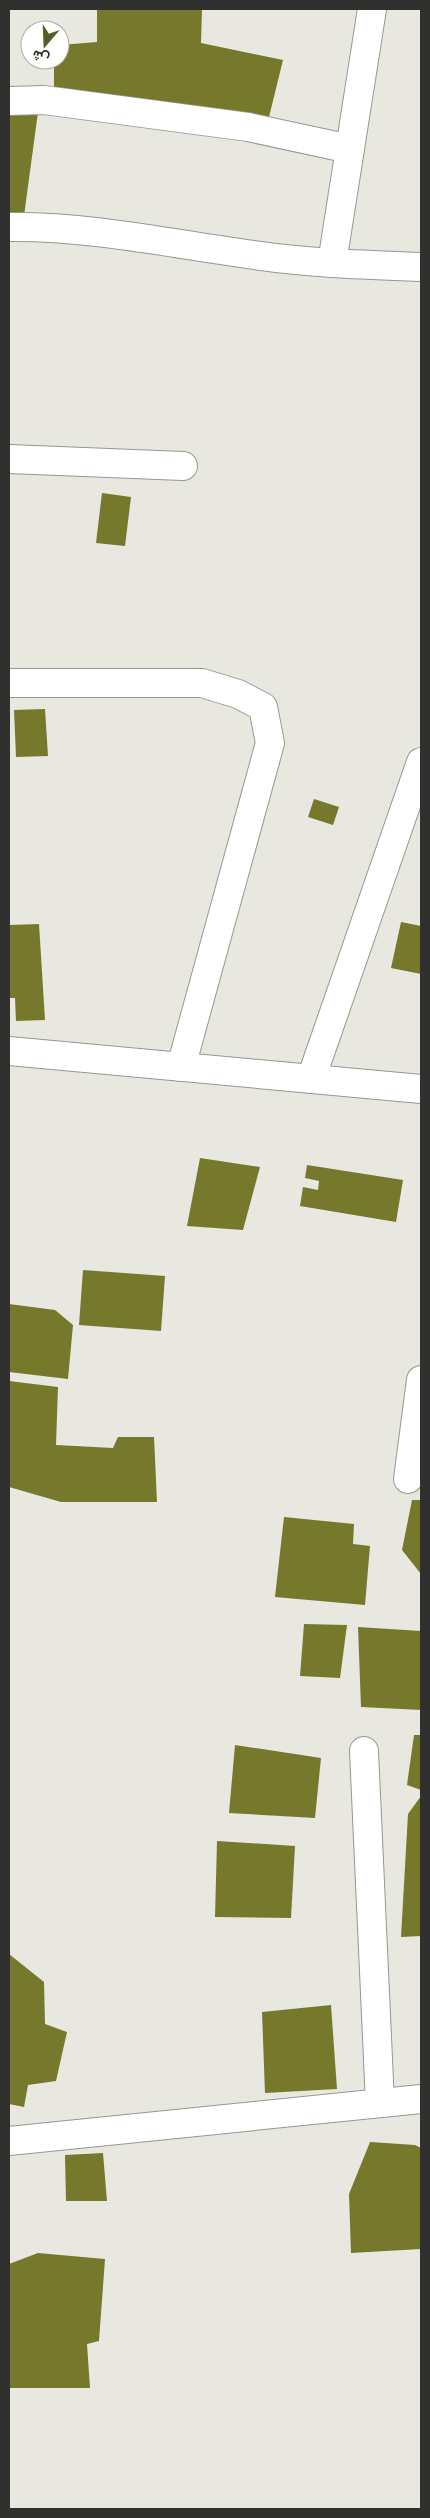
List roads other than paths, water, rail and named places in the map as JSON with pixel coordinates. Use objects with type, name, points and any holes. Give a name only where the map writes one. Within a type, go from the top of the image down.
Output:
[{"type":"street","points":[[332,263],[372,9]]},
{"type":"street","points":[[9,101],[44,100],[248,127],[350,149]]},
{"type":"street","points":[[9,227],[55,226],[256,255],[332,263],[421,267]]},
{"type":"street","points":[[9,459],[183,466]]},
{"type":"street","points":[[9,683],[202,683],[238,694],[263,707],[270,743],[181,1067]]},
{"type":"street","points":[[311,1079],[421,762]]},
{"type":"street","points":[[9,1051],[421,1088]]},
{"type":"street","points":[[408,1479],[421,1380]]},
{"type":"street","points":[[364,1751],[380,2104]]},
{"type":"street","points":[[9,2141],[421,2099]]}]
